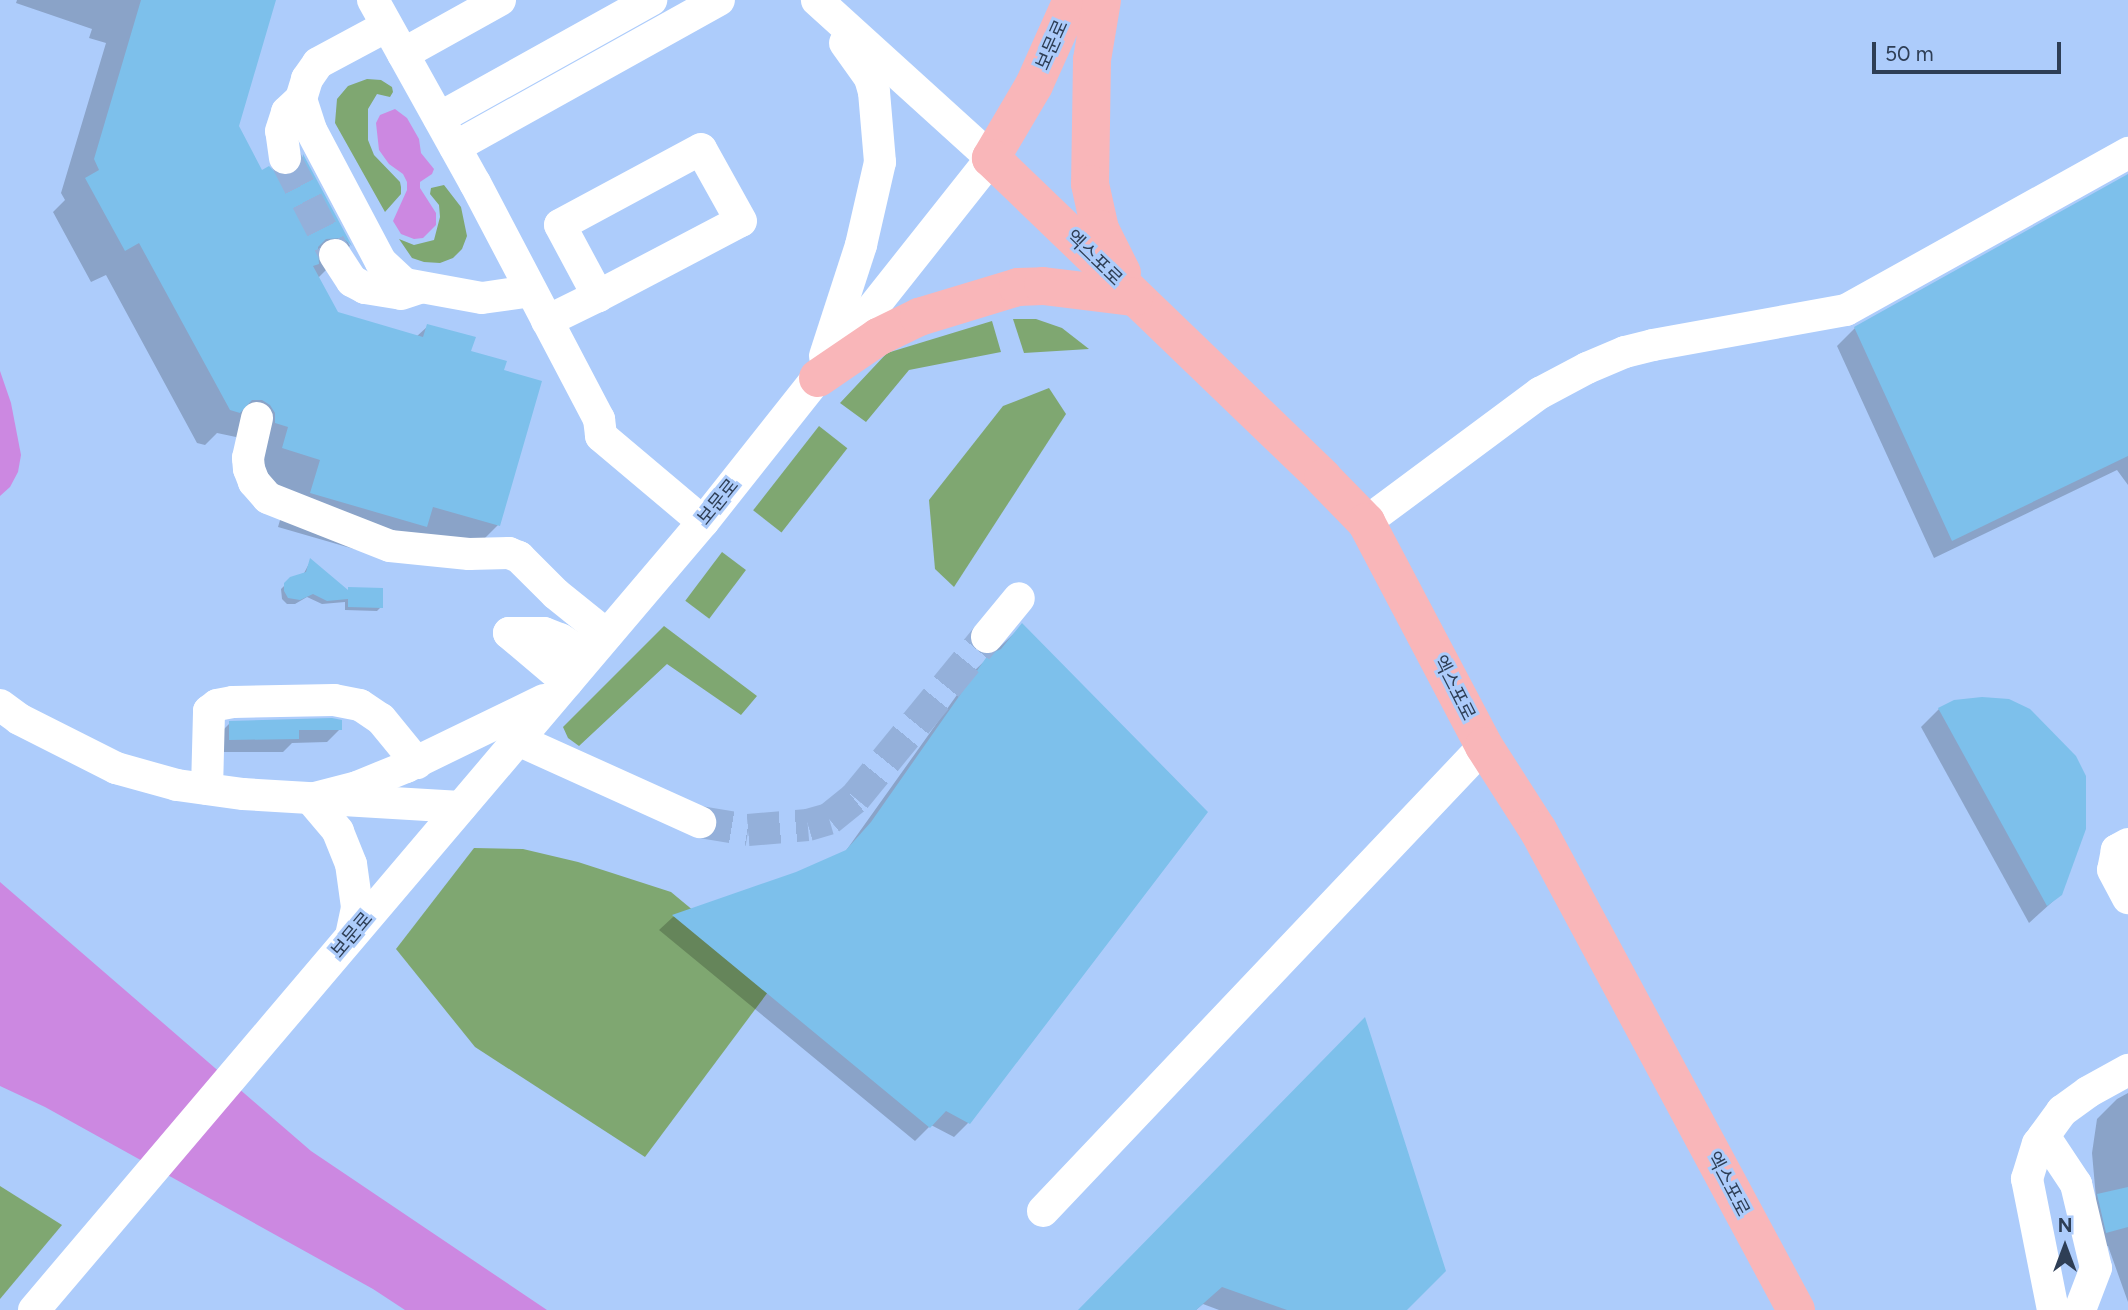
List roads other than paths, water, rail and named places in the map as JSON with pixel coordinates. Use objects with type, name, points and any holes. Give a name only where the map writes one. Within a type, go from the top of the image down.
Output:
[{"type":"main road","name":"보문로","points":[[990,158],[1034,85],[1072,0]]},
{"type":"main road","points":[[1102,0],[1092,60],[1090,184],[1101,229],[1134,297]]},
{"type":"main road","name":"엑스포로","points":[[990,158],[1324,478],[1366,522],[1484,746],[1538,830],[1796,1310]]},
{"type":"main road","points":[[818,378],[878,337],[919,317],[1018,287],[1043,286],[1134,297]]},
{"type":"street","points":[[403,54],[455,11],[500,0]]},
{"type":"street","points":[[439,118],[651,0]]},
{"type":"street","points":[[455,147],[719,0]]},
{"type":"street","points":[[812,0],[870,78],[878,121],[880,162],[861,245],[818,378]]},
{"type":"street","points":[[817,0],[990,158]]},
{"type":"street","points":[[285,158],[281,131],[287,112],[301,99],[307,79],[318,63],[380,13],[455,147],[599,419],[619,424],[709,513]]},
{"type":"street","points":[[301,99],[311,130],[381,262],[405,284],[482,298],[531,292]]},
{"type":"street","points":[[547,321],[598,296],[741,221],[701,149],[560,225],[598,296]]},
{"type":"street","points":[[1366,522],[1540,393],[1587,368],[1625,352],[1653,345],[1846,310],[2128,153]]},
{"type":"street","name":"보문로","points":[[51,1299],[320,972],[709,513],[990,158]]},
{"type":"street","points":[[335,255],[352,281],[365,288],[382,294],[401,294],[419,288]]},
{"type":"street","points":[[257,418],[248,458],[249,469],[254,482],[268,498],[390,546],[469,554],[509,553],[519,557],[556,594],[597,646]]},
{"type":"street","points":[[987,637],[1020,598]]},
{"type":"street","points":[[311,799],[357,787],[417,763],[562,688],[509,634],[544,633],[597,646]]},
{"type":"street","points":[[207,789],[209,711],[217,705],[233,702],[334,700],[360,705],[381,719],[417,763]]},
{"type":"street","points":[[0,705],[19,719],[116,768],[177,785],[311,799],[461,807]]},
{"type":"street","points":[[518,740],[700,822]]},
{"type":"street","points":[[1043,1211],[1484,746]]},
{"type":"street","points":[[311,799],[338,831],[349,856],[357,907],[351,936]]},
{"type":"street","points":[[2128,844],[2117,850],[2113,870],[2128,898]]},
{"type":"street","points":[[2053,1310],[2027,1179],[2038,1144],[2062,1111],[2088,1092],[2128,1070]]},
{"type":"street","points":[[2044,1136],[2076,1184],[2096,1268],[2080,1310]]},
{"type":"tunnel","points":[[285,158],[335,255]]},
{"type":"tunnel","points":[[700,822],[748,830],[808,825],[829,819],[855,798],[987,637]]}]
